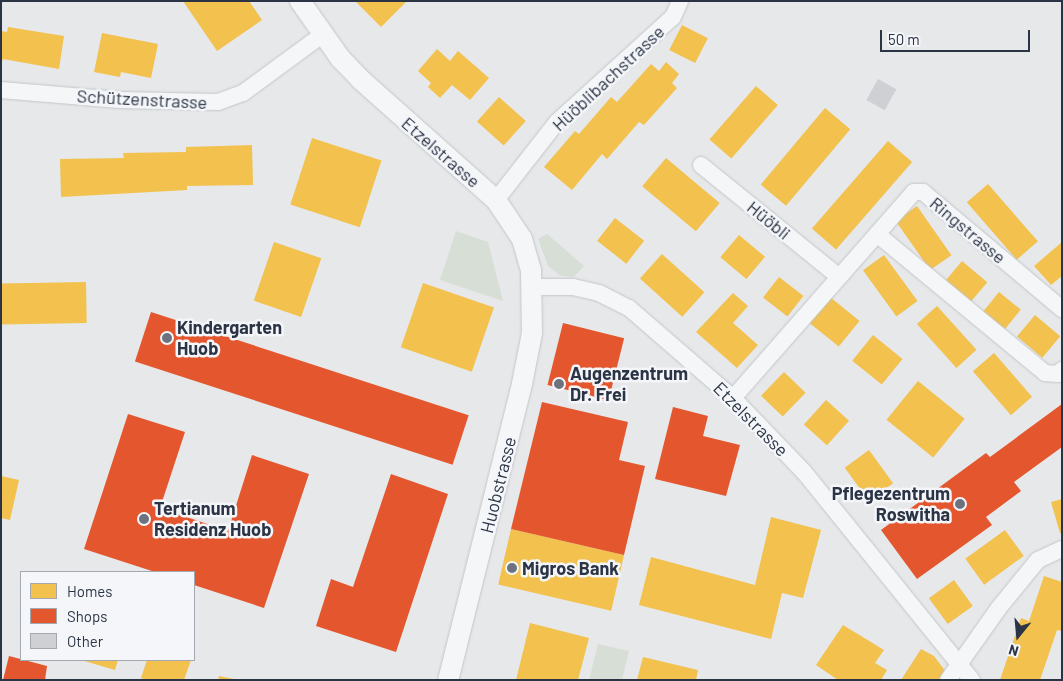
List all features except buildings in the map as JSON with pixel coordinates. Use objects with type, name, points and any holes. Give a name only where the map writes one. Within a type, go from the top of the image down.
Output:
[{"type":"street","name":"Etzelstrasse","points":[[300,1],[322,35],[340,58],[380,99],[496,200],[522,239],[533,288],[573,287],[599,293],[629,308],[733,398],[804,472],[972,680]]},
{"type":"street","name":"Hüöblibachstrasse","points":[[496,200],[557,122],[673,17],[680,1]]},
{"type":"street","name":"Schützenstrasse","points":[[1,90],[120,100],[218,102],[243,93],[322,35]]},
{"type":"street","name":"Hüöbli","points":[[701,165],[837,275]]},
{"type":"street","name":"Ringstrasse","points":[[733,398],[837,275],[914,192],[923,192],[1062,309]]},
{"type":"street","points":[[877,234],[1045,373],[1058,374],[1062,370]]},
{"type":"street","name":"Huobstrasse","points":[[448,680],[522,384],[532,333],[533,288]]},
{"type":"street","points":[[948,680],[1038,560],[1062,549]]},
{"type":"shaded area","points":[[456,231],[488,242],[503,301],[440,280]]},
{"type":"shaded area","points":[[547,234],[584,266],[574,277],[561,276],[548,266],[538,239]]},
{"type":"shaded area","points":[[598,644],[629,651],[622,680],[589,680]]},
{"type":"place","name":"Kindergarten Huob","points":[[167,338]]},
{"type":"place","name":"Augenzentrum Dr. Frei","points":[[559,384]]},
{"type":"place","name":"Pflegezentrum Roswitha","points":[[960,504]]},
{"type":"place","name":"Tertianum Residenz Huob","points":[[144,519]]},
{"type":"place","name":"Migros Bank","points":[[512,568]]}]
